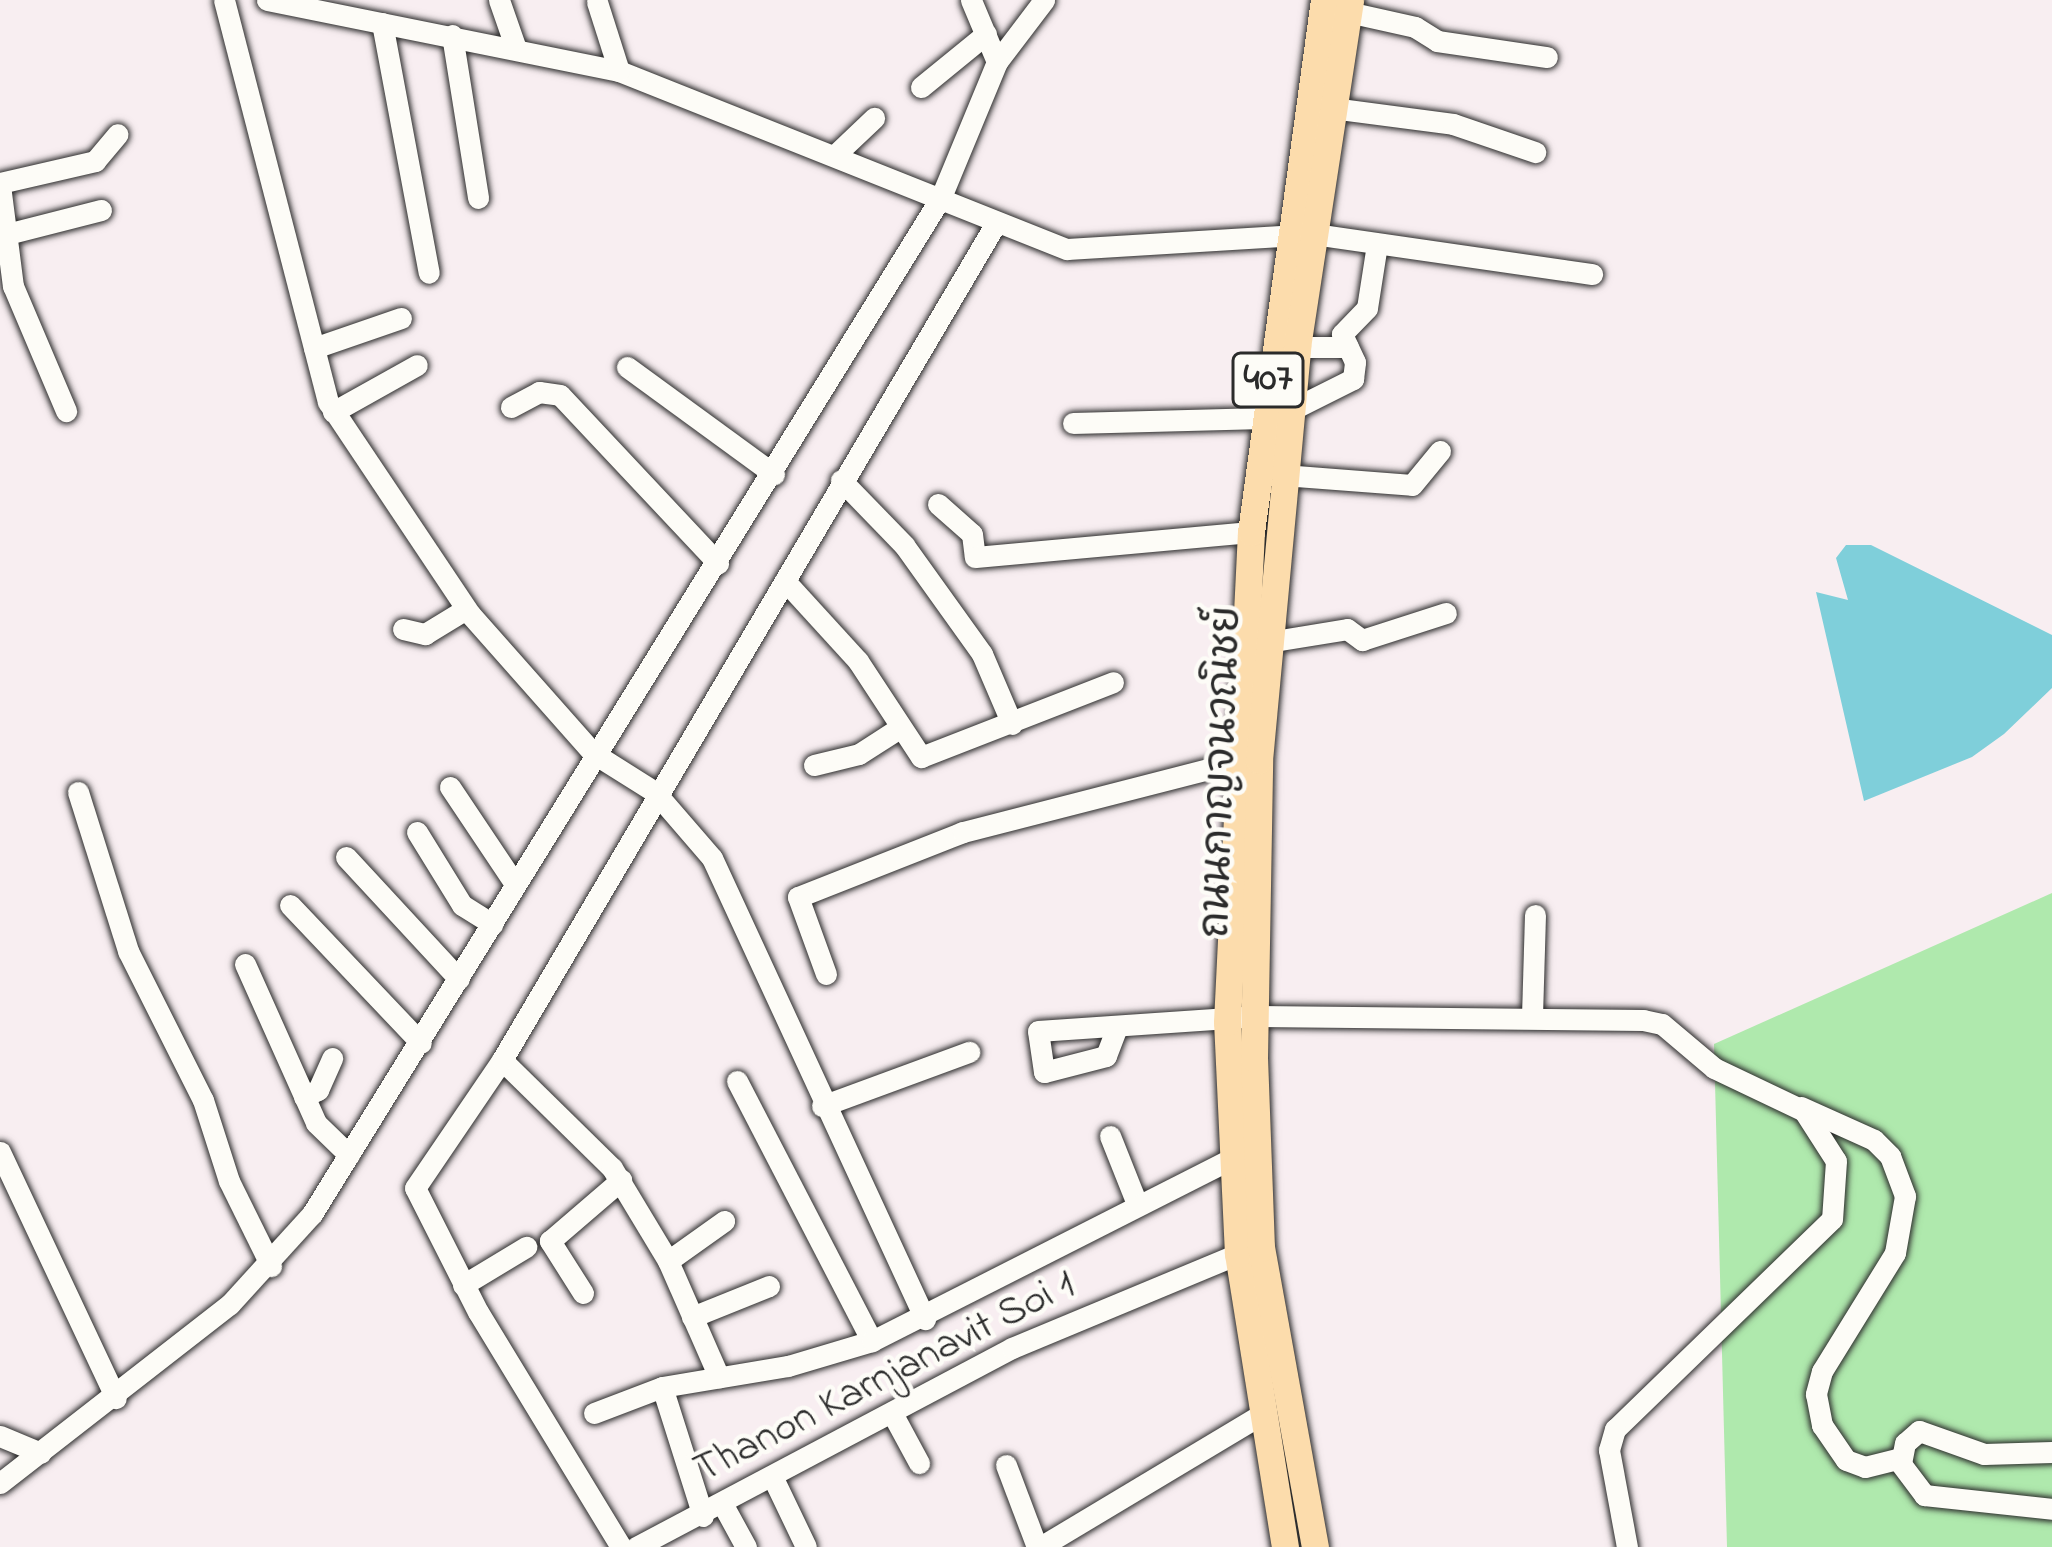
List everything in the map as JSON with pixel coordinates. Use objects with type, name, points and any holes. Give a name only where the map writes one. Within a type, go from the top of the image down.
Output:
[{"type":"main road","name":"ถนนกาญจนวณิชย์","points":[[1280,1545],[1238,1254],[1227,1022],[1247,761],[1268,642],[1283,475],[1276,414],[1297,346],[1301,236],[1332,108],[1341,4]]},
{"type":"main road","name":"ถนนกาญจนวณิชย์","points":[[1315,1547],[1261,1248],[1247,761],[1251,532],[1276,414],[1341,4]]},
{"type":"street","points":[[224,0],[334,412],[466,609],[593,753],[655,792],[724,879],[822,1106],[925,1319]]},
{"type":"street","points":[[267,0],[515,46],[619,71],[996,223],[1085,251],[1301,236],[1592,274]]},
{"type":"street","points":[[499,0],[515,46]]},
{"type":"street","points":[[971,0],[997,62]]},
{"type":"street","points":[[0,1483],[116,1398],[271,1266],[350,1155],[593,753],[774,474],[941,197],[997,62],[1044,0]]},
{"type":"street","points":[[597,2],[619,71]]},
{"type":"street","points":[[1341,4],[1415,27],[1437,41],[1547,57]]},
{"type":"street","points":[[382,22],[429,272]]},
{"type":"street","points":[[921,87],[986,34]]},
{"type":"street","points":[[452,35],[478,197]]},
{"type":"street","points":[[1332,108],[1453,124],[1535,152]]},
{"type":"street","points":[[836,155],[874,118]]},
{"type":"street","points":[[66,411],[18,298],[0,184],[95,161],[118,134]]},
{"type":"street","points":[[7,234],[101,210]]},
{"type":"street","points":[[620,1547],[463,1285],[415,1188],[502,1060],[655,792],[996,223]]},
{"type":"street","points":[[1073,423],[1276,414],[1350,384],[1356,367],[1343,327],[1367,308],[1378,244]]},
{"type":"street","points":[[314,348],[401,318]]},
{"type":"street","points":[[1297,346],[1348,347]]},
{"type":"street","points":[[334,412],[417,365]]},
{"type":"street","points":[[627,367],[774,474]]},
{"type":"street","points":[[511,407],[539,392],[560,395],[718,563]]},
{"type":"street","points":[[1283,475],[1416,484],[1440,451]]},
{"type":"street","points":[[842,480],[904,545],[982,655],[1012,724]]},
{"type":"street","points":[[938,504],[972,534],[975,557],[1251,532]]},
{"type":"street","points":[[785,581],[853,655],[898,729],[924,757],[1113,682]]},
{"type":"street","points":[[403,629],[425,634],[466,609]]},
{"type":"street","points":[[1268,642],[1347,629],[1362,640],[1446,613]]},
{"type":"street","points":[[814,765],[859,754],[898,729]]},
{"type":"street","points":[[826,974],[798,897],[963,832],[1247,761]]},
{"type":"street","points":[[450,788],[515,884]]},
{"type":"street","points":[[78,792],[128,951],[203,1100],[229,1181],[271,1266]]},
{"type":"street","points":[[417,832],[462,905],[492,924]]},
{"type":"street","points":[[346,857],[459,979]]},
{"type":"street","points":[[290,904],[421,1043]]},
{"type":"street","points":[[1532,1016],[1534,915]]},
{"type":"street","points":[[245,964],[326,1139],[350,1155]]},
{"type":"street","points":[[1118,1027],[1227,1022],[1256,1016],[1532,1016],[1662,1024],[1714,1068],[1874,1140],[1890,1156],[1905,1196],[1895,1253],[1822,1371],[1816,1394],[1827,1436],[1846,1460],[1875,1467],[1901,1458]]},
{"type":"street","points":[[822,1106],[969,1052]]},
{"type":"street","points":[[304,1097],[319,1088],[332,1058]]},
{"type":"street","points":[[502,1060],[578,1128],[621,1180],[668,1261],[719,1377]]},
{"type":"street","points":[[737,1081],[872,1342]]},
{"type":"street","points":[[1627,1547],[1609,1450],[1615,1429],[1832,1219],[1836,1161],[1795,1105]]},
{"type":"street","points":[[1110,1136],[1137,1204]]},
{"type":"street","points":[[0,1152],[116,1398]]},
{"type":"street","points":[[594,1413],[662,1387],[872,1342],[1231,1159]]},
{"type":"street","points":[[584,1293],[550,1241],[621,1180]]},
{"type":"street","points":[[668,1261],[724,1221]]},
{"type":"street","points":[[463,1285],[526,1247]]},
{"type":"street","name":"Thanon Karnjanavit Soi 1","points":[[636,1547],[703,1516],[1012,1348],[1238,1254]]},
{"type":"street","points":[[692,1317],[769,1286]]},
{"type":"street","points":[[662,1387],[703,1516]]},
{"type":"street","points":[[892,1413],[919,1462]]},
{"type":"street","points":[[1006,1465],[1039,1547],[1262,1414]]},
{"type":"street","points":[[2052,1452],[1984,1454],[1927,1431],[1907,1438],[1901,1458],[1904,1478],[1924,1495],[2052,1509]]},
{"type":"street","points":[[0,1436],[41,1454]]},
{"type":"street","points":[[772,1478],[806,1547]]},
{"type":"street","points":[[723,1505],[746,1547]]},
{"type":"green space","points":[[2052,893],[2052,1547],[1727,1547],[1714,1044]]},
{"type":"water","points":[[1846,545],[1871,545],[2052,635],[2052,688],[2004,734],[1972,757],[1864,801],[1816,592],[1848,600],[1836,558]]}]
